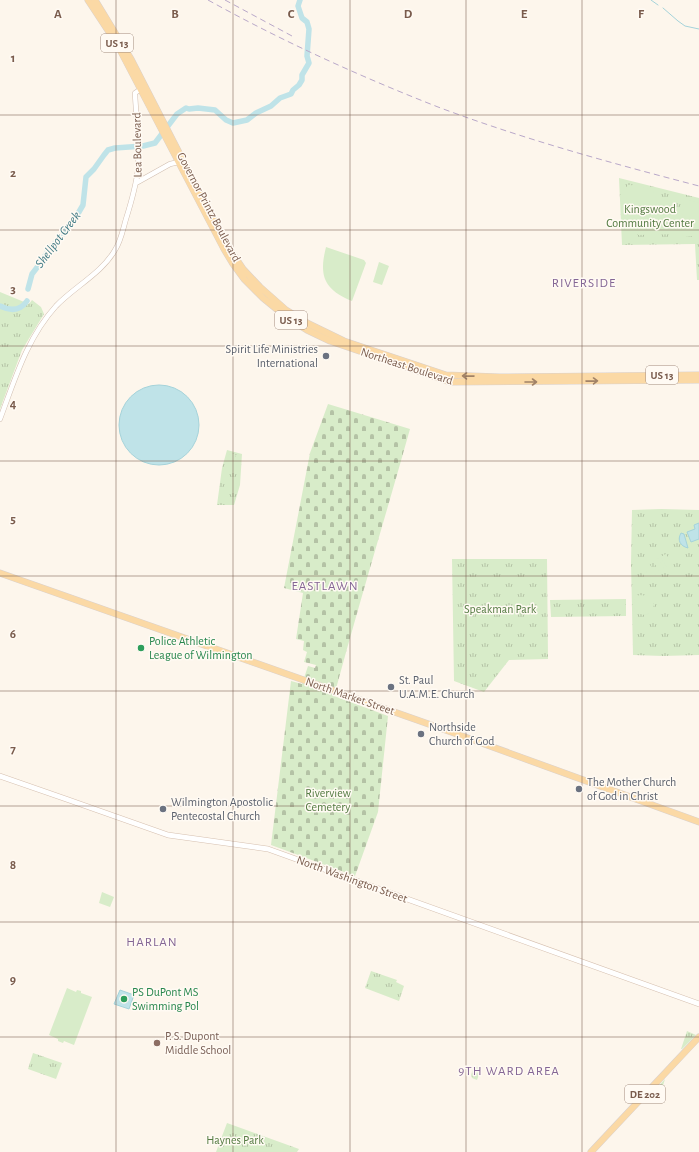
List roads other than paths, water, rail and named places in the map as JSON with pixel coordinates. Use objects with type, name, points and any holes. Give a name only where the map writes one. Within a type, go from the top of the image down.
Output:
[{"type":"main road","name":"Governor Printz Boulevard","points":[[88,0],[118,44],[141,89],[164,126]]},
{"type":"main road","name":"Governor Printz Boulevard","points":[[95,0],[125,49],[164,126],[179,162],[192,186]]},
{"type":"main road","points":[[101,19],[104,20],[122,48],[125,49]]},
{"type":"main road","name":"Governor Printz Boulevard","points":[[167,133],[188,168],[225,242],[243,269],[268,295],[291,313],[309,324],[344,341],[450,376]]},
{"type":"main road","points":[[179,162],[188,168]]},
{"type":"main road","name":"Northeast Boulevard","points":[[192,186],[224,249],[244,279],[272,306],[295,323],[330,341],[450,382],[699,380]]},
{"type":"main road","points":[[312,333],[317,332],[333,339],[344,341]]},
{"type":"main road","points":[[544,382],[548,379],[568,378],[577,375]]},
{"type":"main road","name":"Northeast Boulevard","points":[[450,376],[500,377],[577,375],[699,375]]},
{"type":"main road","name":"North Market Street","points":[[0,573],[454,733],[699,822]]},
{"type":"main road","name":"North Washington Street","points":[[0,776],[168,835],[268,848],[699,1004]]},
{"type":"main road","name":"DE 202","points":[[591,1152],[699,1037]]},
{"type":"street","name":"Lea Boulevard","points":[[136,183],[138,155],[135,93],[141,89]]},
{"type":"street","name":"Lea Boulevard","points":[[136,183],[170,164],[179,162]]},
{"type":"street","points":[[0,419],[26,350],[42,324],[65,298],[107,263],[116,250],[136,183]]},
{"type":"water","points":[[159,385],[174,388],[187,397],[196,410],[199,425],[196,440],[187,453],[174,462],[159,465],[144,462],[131,453],[122,440],[119,425],[122,410],[131,397],[144,388]]},
{"type":"water","points":[[699,523],[699,539],[691,542],[687,532],[695,529],[694,525]]},
{"type":"water","points":[[681,533],[684,534],[688,548],[683,546],[679,540]]},
{"type":"water","name":"PS DuPont MS Swimming Pol","points":[[120,990],[134,995],[129,1009],[114,1004]]},
{"type":"waterway","name":"Shellpot Creek","points":[[28,289],[32,274],[49,249],[76,217],[83,205],[86,177],[108,150],[155,143],[177,114],[186,108],[215,110],[226,120],[233,123],[247,120],[256,113],[271,106],[280,98],[291,94],[302,80],[302,75],[309,63],[307,56],[309,29],[307,22],[302,18],[298,6],[300,0]]},
{"type":"waterway","points":[[651,0],[658,5]]},
{"type":"waterway","points":[[663,8],[685,26],[699,29]]},
{"type":"waterway","name":"Shellpot Creek","points":[[0,306],[7,309],[15,309],[21,307],[27,301]]},
{"type":"railway","points":[[208,0],[264,30],[321,57],[438,107],[502,130],[567,150],[699,186]]},
{"type":"railway","points":[[225,0],[292,36]]},
{"type":"place","name":"Spirit Life Ministries International","points":[[326,356]]},
{"type":"place","name":"Police Athletic League of Wilmington","points":[[141,648]]},
{"type":"place","name":"St. Paul U.A.M.E. Church","points":[[391,687]]},
{"type":"place","name":"Northside Church of God","points":[[421,734]]},
{"type":"place","name":"The Mother Church of God in Christ","points":[[579,789]]},
{"type":"place","name":"Wilmington Apostolic Pentecostal Church","points":[[163,809]]},
{"type":"place","name":"PS DuPont MS Swimming Pol","points":[[124,999]]},
{"type":"place","name":"P. S. Dupont Middle School","points":[[157,1043]]},
{"type":"district","name":"RIVERSIDE","points":[[584,282]]},
{"type":"district","name":"EASTLAWN","points":[[325,585]]},
{"type":"district","name":"HARLAN","points":[[152,941]]},
{"type":"district","name":"9TH WARD AREA","points":[[509,1070]]},
{"type":"park label","name":"Kingswood Community Center","points":[[650,216]]},
{"type":"park label","name":"Speakman Park","points":[[500,609]]},
{"type":"park label","name":"Riverview Cemetery","points":[[328,800]]},
{"type":"park label","name":"Haynes Park","points":[[235,1140]]}]
